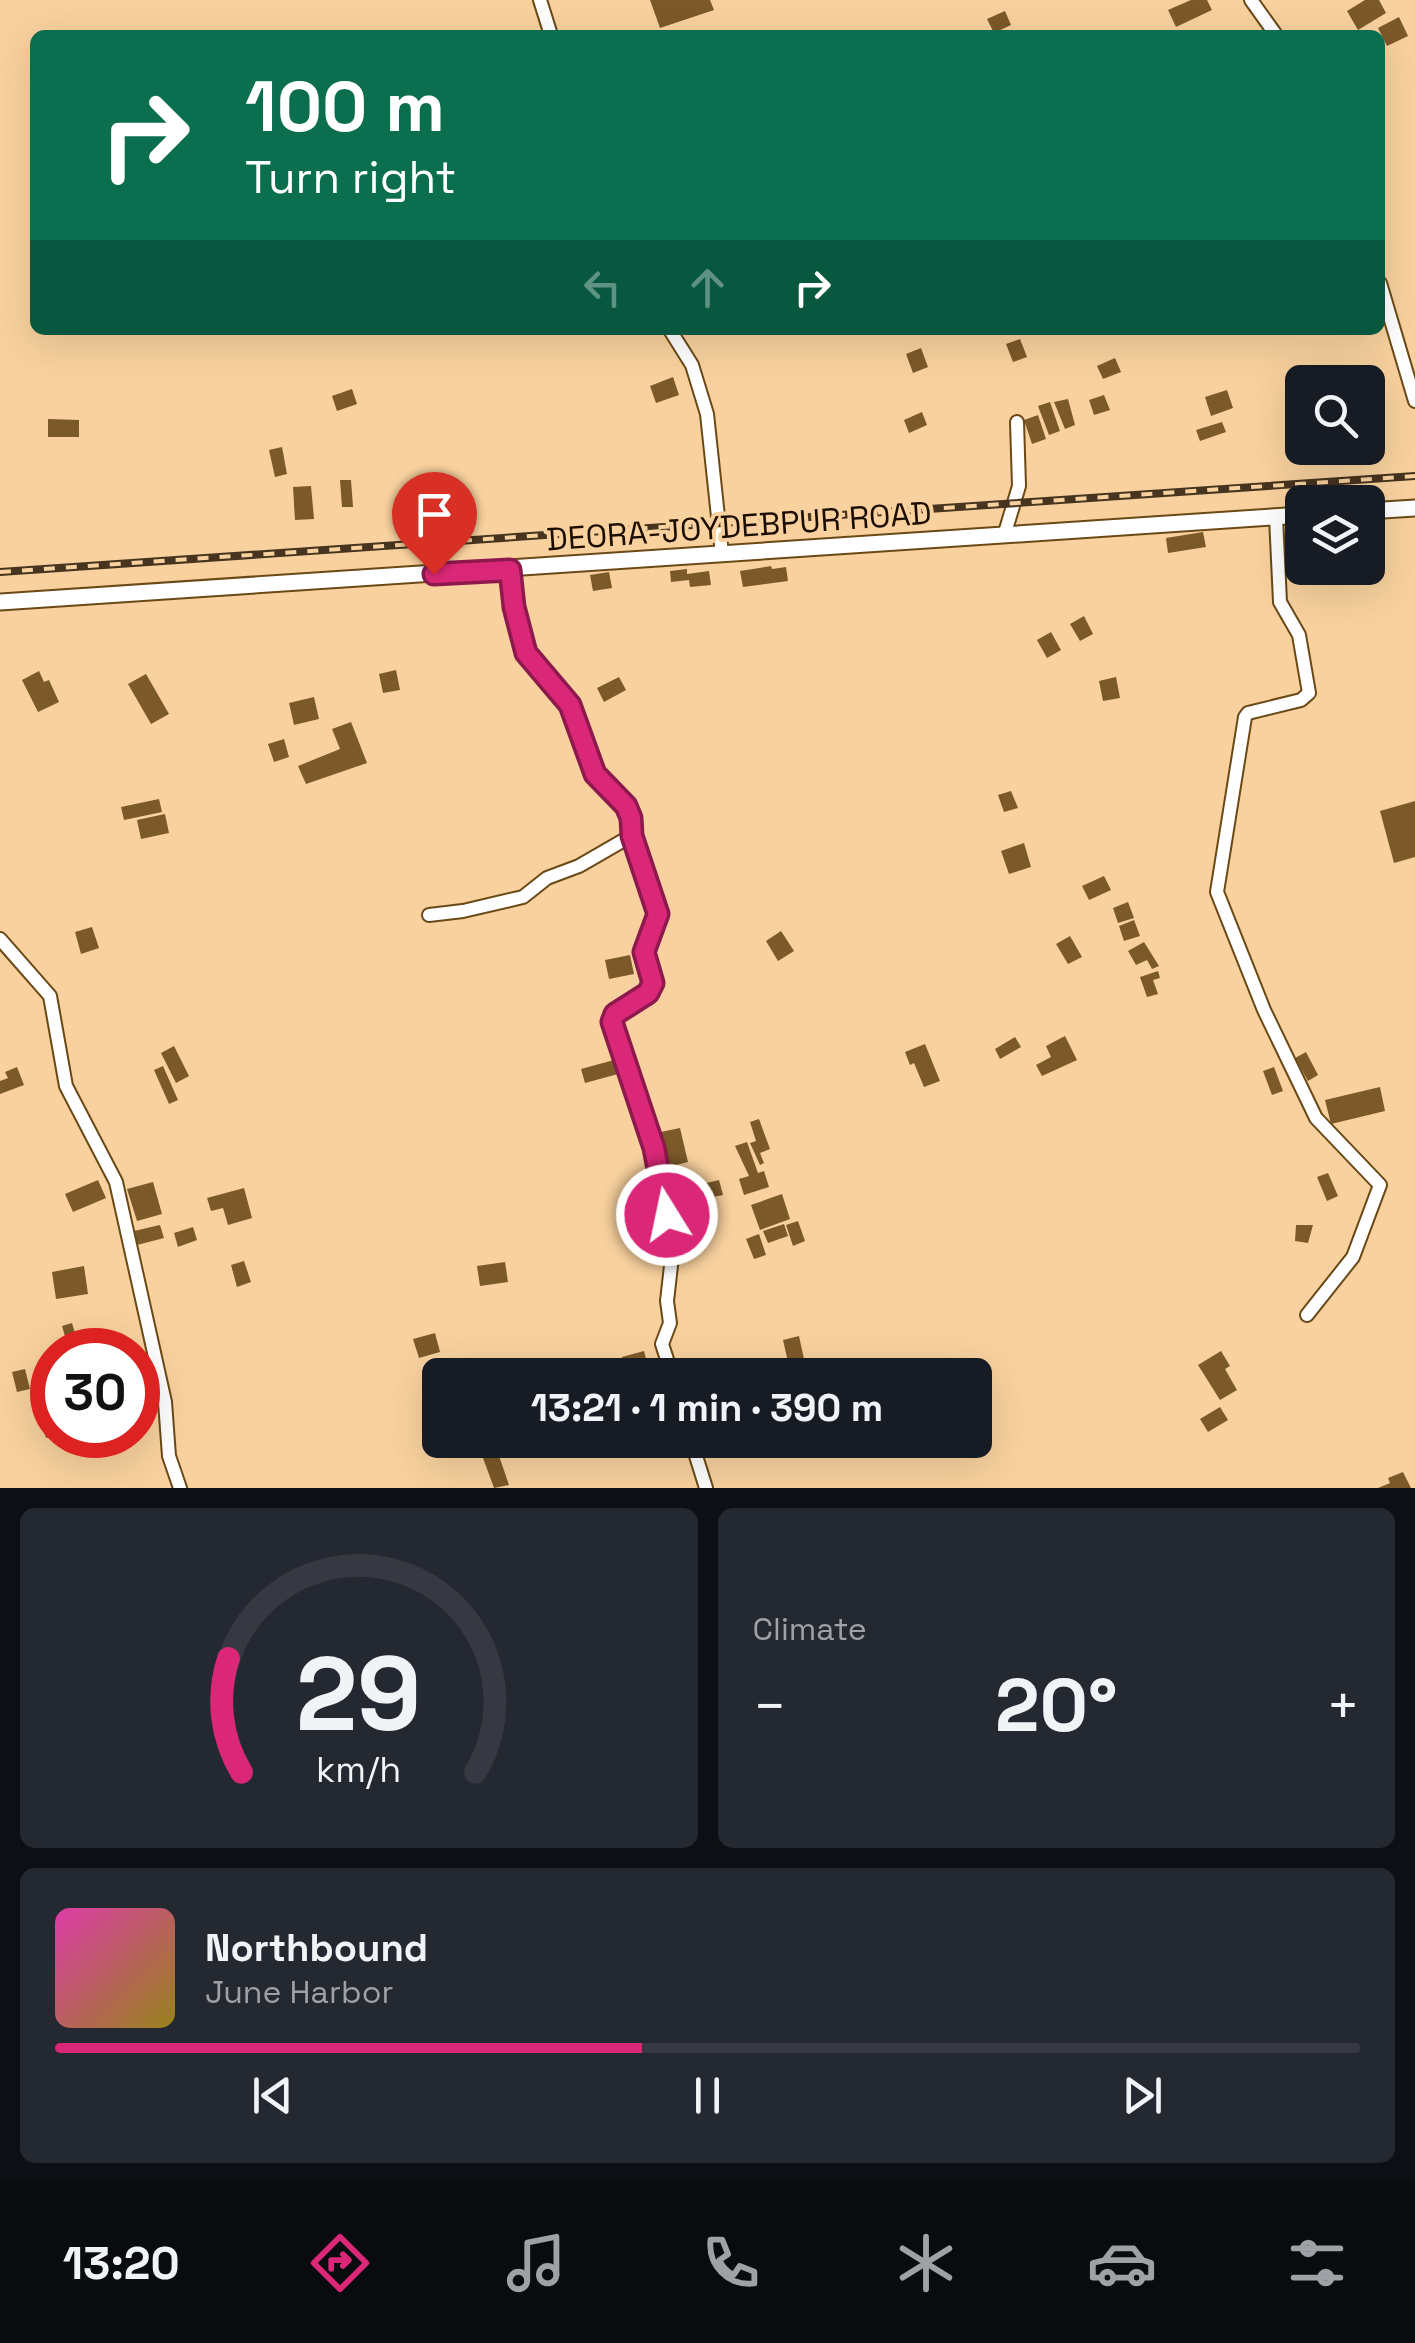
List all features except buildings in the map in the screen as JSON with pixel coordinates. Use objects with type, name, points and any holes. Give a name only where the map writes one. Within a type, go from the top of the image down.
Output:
[{"type":"street","points":[[540,0],[549,30]]},
{"type":"street","points":[[1251,0],[1272,30]]},
{"type":"street","points":[[1385,300],[1415,401]]},
{"type":"street","points":[[673,335],[692,365],[707,414],[722,554]]},
{"type":"street","points":[[1004,536],[1019,486],[1017,422]]},
{"type":"street","points":[[1385,510],[1415,508]]},
{"type":"street","points":[[1276,517],[1280,602],[1299,635],[1309,693],[1301,700],[1245,717],[1216,886],[1264,1010],[1316,1118],[1380,1185],[1353,1257],[1307,1315]]},
{"type":"street","name":"DEORA-JOYDEBPUR ROAD","points":[[0,602],[1285,517]]},
{"type":"street","points":[[510,570],[514,607],[526,653],[573,710],[595,774],[626,806],[658,914],[644,952],[653,983],[648,993],[615,1014],[612,1022],[656,1157],[673,1248],[667,1301],[670,1328],[662,1344],[667,1358]]},
{"type":"street","points":[[429,915],[523,897],[547,878],[579,866],[632,836]]},
{"type":"street","points":[[0,939],[50,996],[66,1086],[116,1182],[165,1402],[170,1463],[180,1488]]},
{"type":"street","points":[[697,1458],[706,1488]]},
{"type":"railway","points":[[0,572],[1415,476]]},
{"type":"route","points":[[434,574],[510,570],[514,607],[526,653],[570,705],[595,774],[626,806],[631,818],[632,836],[658,914],[644,946],[653,983],[648,993],[615,1014],[612,1022],[654,1148],[667,1215]]}]
